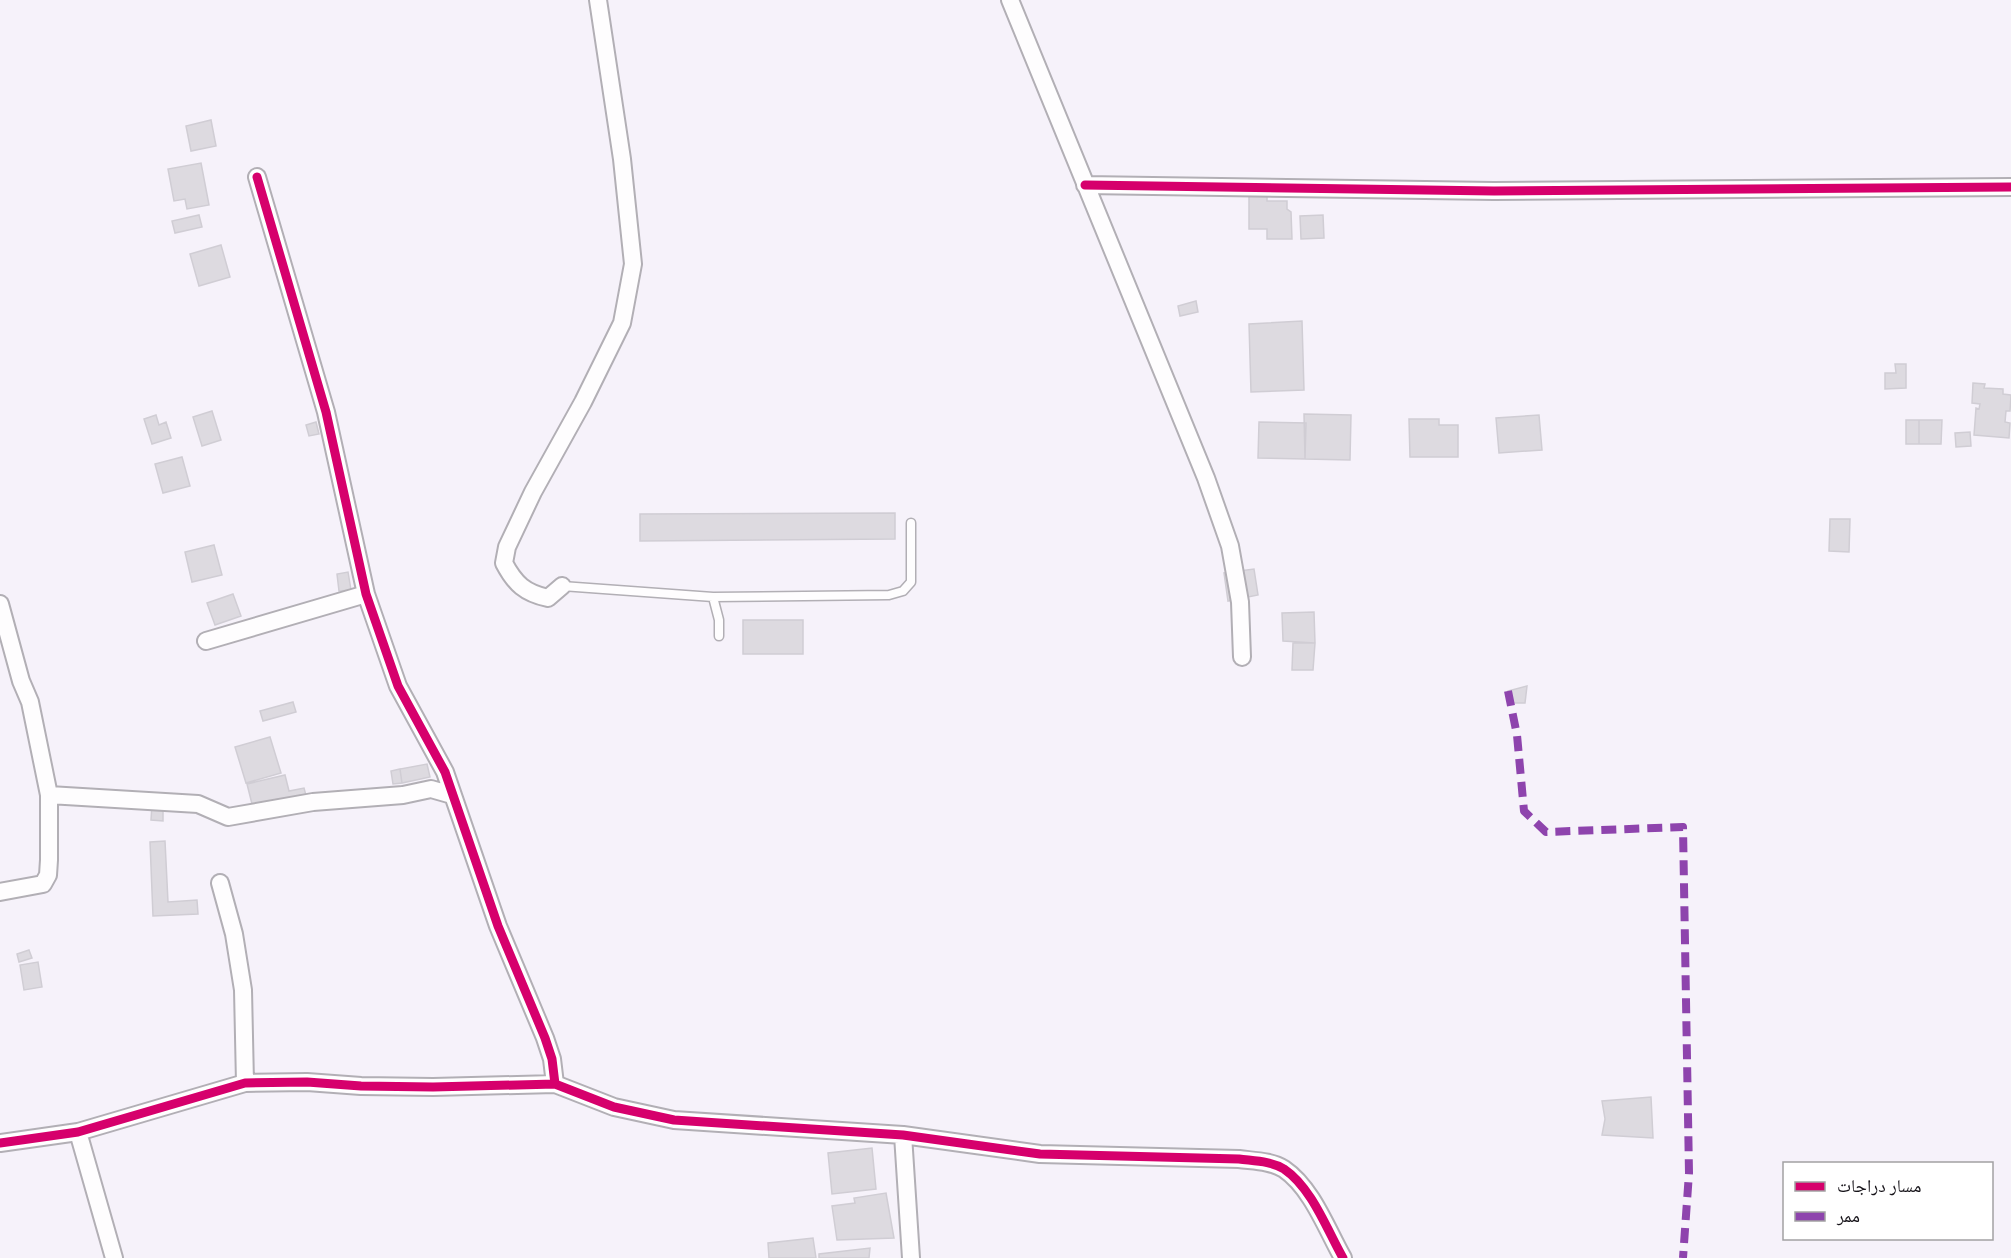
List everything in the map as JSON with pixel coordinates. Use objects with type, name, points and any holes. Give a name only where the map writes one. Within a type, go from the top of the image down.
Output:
[{"type":"street","points":[[562,586],[548,598],[531,594],[520,588],[504,563],[507,547],[533,492],[583,402],[622,323],[633,264],[623,170],[598,0]]},
{"type":"street","points":[[1010,0],[1206,478],[1230,546],[1240,602],[1242,657]]},
{"type":"street","points":[[257,177],[326,412],[366,594],[398,686],[445,772],[498,926],[545,1038],[552,1059],[555,1084]]},
{"type":"street","points":[[1085,185],[1494,191],[2011,187]]},
{"type":"street","points":[[206,641],[366,594]]},
{"type":"street","points":[[0,604],[21,681],[30,702],[49,795],[48,875],[43,884],[0,892]]},
{"type":"street","points":[[49,795],[198,804],[228,817],[313,802],[403,795],[431,789],[452,795]]},
{"type":"street","points":[[220,883],[234,934],[243,990],[245,1083]]},
{"type":"street","points":[[0,1143],[78,1132],[245,1083],[307,1082],[361,1086],[433,1087],[555,1084],[614,1107],[674,1120],[903,1135],[1040,1154],[1239,1159],[1267,1162],[1284,1169],[1302,1188],[1343,1258]]},
{"type":"street","points":[[78,1132],[114,1258]]},
{"type":"street","points":[[903,1135],[911,1258]]},
{"type":"lane","points":[[562,586],[713,597],[889,595],[903,591],[910,582],[911,523]]},
{"type":"lane","points":[[713,597],[719,620],[719,636]]},
{"type":"building","points":[[211,120],[216,146],[191,151],[186,126]]},
{"type":"building","points":[[201,163],[209,205],[187,209],[185,199],[174,201],[168,169]]},
{"type":"building","points":[[1249,194],[1267,194],[1267,201],[1287,201],[1287,209],[1291,212],[1292,239],[1267,239],[1267,229],[1249,229]]},
{"type":"building","points":[[199,215],[202,227],[175,233],[172,221]]},
{"type":"building","points":[[1323,215],[1324,238],[1301,239],[1300,216]]},
{"type":"building","points":[[221,245],[230,277],[199,286],[190,254]]},
{"type":"building","points":[[1196,301],[1198,312],[1180,316],[1178,306]]},
{"type":"building","points":[[1302,321],[1304,390],[1251,392],[1249,324]]},
{"type":"building","points":[[1895,364],[1906,364],[1906,388],[1885,389],[1885,373],[1896,373]]},
{"type":"building","points":[[1973,383],[1985,384],[1984,388],[2003,389],[2003,394],[2011,395],[2010,411],[2006,411],[2005,422],[2010,423],[2009,438],[1974,435],[1976,408],[1979,409],[1980,404],[1972,403]]},
{"type":"building","points":[[212,411],[221,440],[202,446],[193,417]]},
{"type":"building","points":[[1304,414],[1351,415],[1350,460],[1305,459]]},
{"type":"building","points":[[156,415],[159,425],[166,422],[171,438],[152,444],[144,419]]},
{"type":"building","points":[[1539,415],[1542,450],[1499,453],[1496,418]]},
{"type":"building","points":[[1409,419],[1439,419],[1439,425],[1458,425],[1458,457],[1410,457]]},
{"type":"building","points":[[1906,420],[1919,420],[1919,444],[1906,444]]},
{"type":"building","points":[[1919,420],[1942,420],[1941,444],[1919,444]]},
{"type":"building","points":[[316,422],[319,434],[309,436],[306,425]]},
{"type":"building","points":[[1259,422],[1306,423],[1305,459],[1258,458]]},
{"type":"building","points":[[1970,432],[1971,446],[1956,447],[1955,433]]},
{"type":"building","points":[[182,457],[190,486],[163,493],[155,464]]},
{"type":"building","points":[[895,513],[895,539],[640,541],[640,514]]},
{"type":"building","points":[[1830,519],[1850,519],[1849,552],[1829,551]]},
{"type":"building","points":[[214,545],[222,575],[192,582],[185,552]]},
{"type":"building","points":[[1254,569],[1258,595],[1228,601],[1224,573]]},
{"type":"building","points":[[348,572],[351,590],[339,591],[337,574]]},
{"type":"building","points":[[233,594],[241,616],[215,625],[207,603]]},
{"type":"building","points":[[1314,612],[1315,643],[1283,641],[1282,613]]},
{"type":"building","points":[[743,620],[803,620],[803,654],[743,654]]},
{"type":"building","points":[[1293,643],[1315,643],[1313,670],[1292,670]]},
{"type":"building","points":[[1527,686],[1525,703],[1510,703],[1508,691]]},
{"type":"building","points":[[293,702],[296,712],[263,721],[260,711]]},
{"type":"building","points":[[270,737],[281,773],[246,783],[235,747]]},
{"type":"building","points":[[427,764],[430,777],[402,783],[400,769]]},
{"type":"building","points":[[400,769],[402,783],[393,784],[391,771]]},
{"type":"building","points":[[285,775],[289,791],[304,788],[307,799],[254,812],[247,784]]},
{"type":"building","points":[[152,805],[163,805],[163,821],[151,820]]},
{"type":"building","points":[[165,841],[168,902],[197,900],[198,914],[153,916],[150,842]]},
{"type":"building","points":[[29,950],[32,958],[19,962],[17,954]]},
{"type":"building","points":[[38,962],[42,987],[24,990],[20,965]]},
{"type":"building","points":[[1651,1097],[1653,1138],[1602,1135],[1605,1119],[1602,1101]]},
{"type":"building","points":[[872,1148],[876,1189],[832,1194],[828,1153]]},
{"type":"building","points":[[886,1193],[894,1238],[837,1240],[832,1206],[855,1203],[854,1198]]},
{"type":"building","points":[[813,1238],[816,1258],[769,1258],[768,1243]]},
{"type":"building","points":[[870,1248],[869,1258],[819,1258],[819,1254]]},
{"type":"marked path","points":[[1508,691],[1517,735],[1524,811],[1546,832],[1683,827],[1689,1173],[1683,1258]]},
{"type":"cycle path","points":[[257,177],[326,412],[366,594],[398,686],[445,772],[498,926],[545,1038],[552,1059],[555,1084]]},
{"type":"cycle path","points":[[1085,185],[1494,191],[2011,187]]},
{"type":"cycle path","points":[[0,1143],[78,1132],[245,1083],[307,1082],[361,1086],[433,1087],[555,1084],[614,1107],[674,1120],[903,1135],[1040,1154],[1239,1159],[1268,1163],[1284,1169],[1303,1187],[1343,1258]]}]
